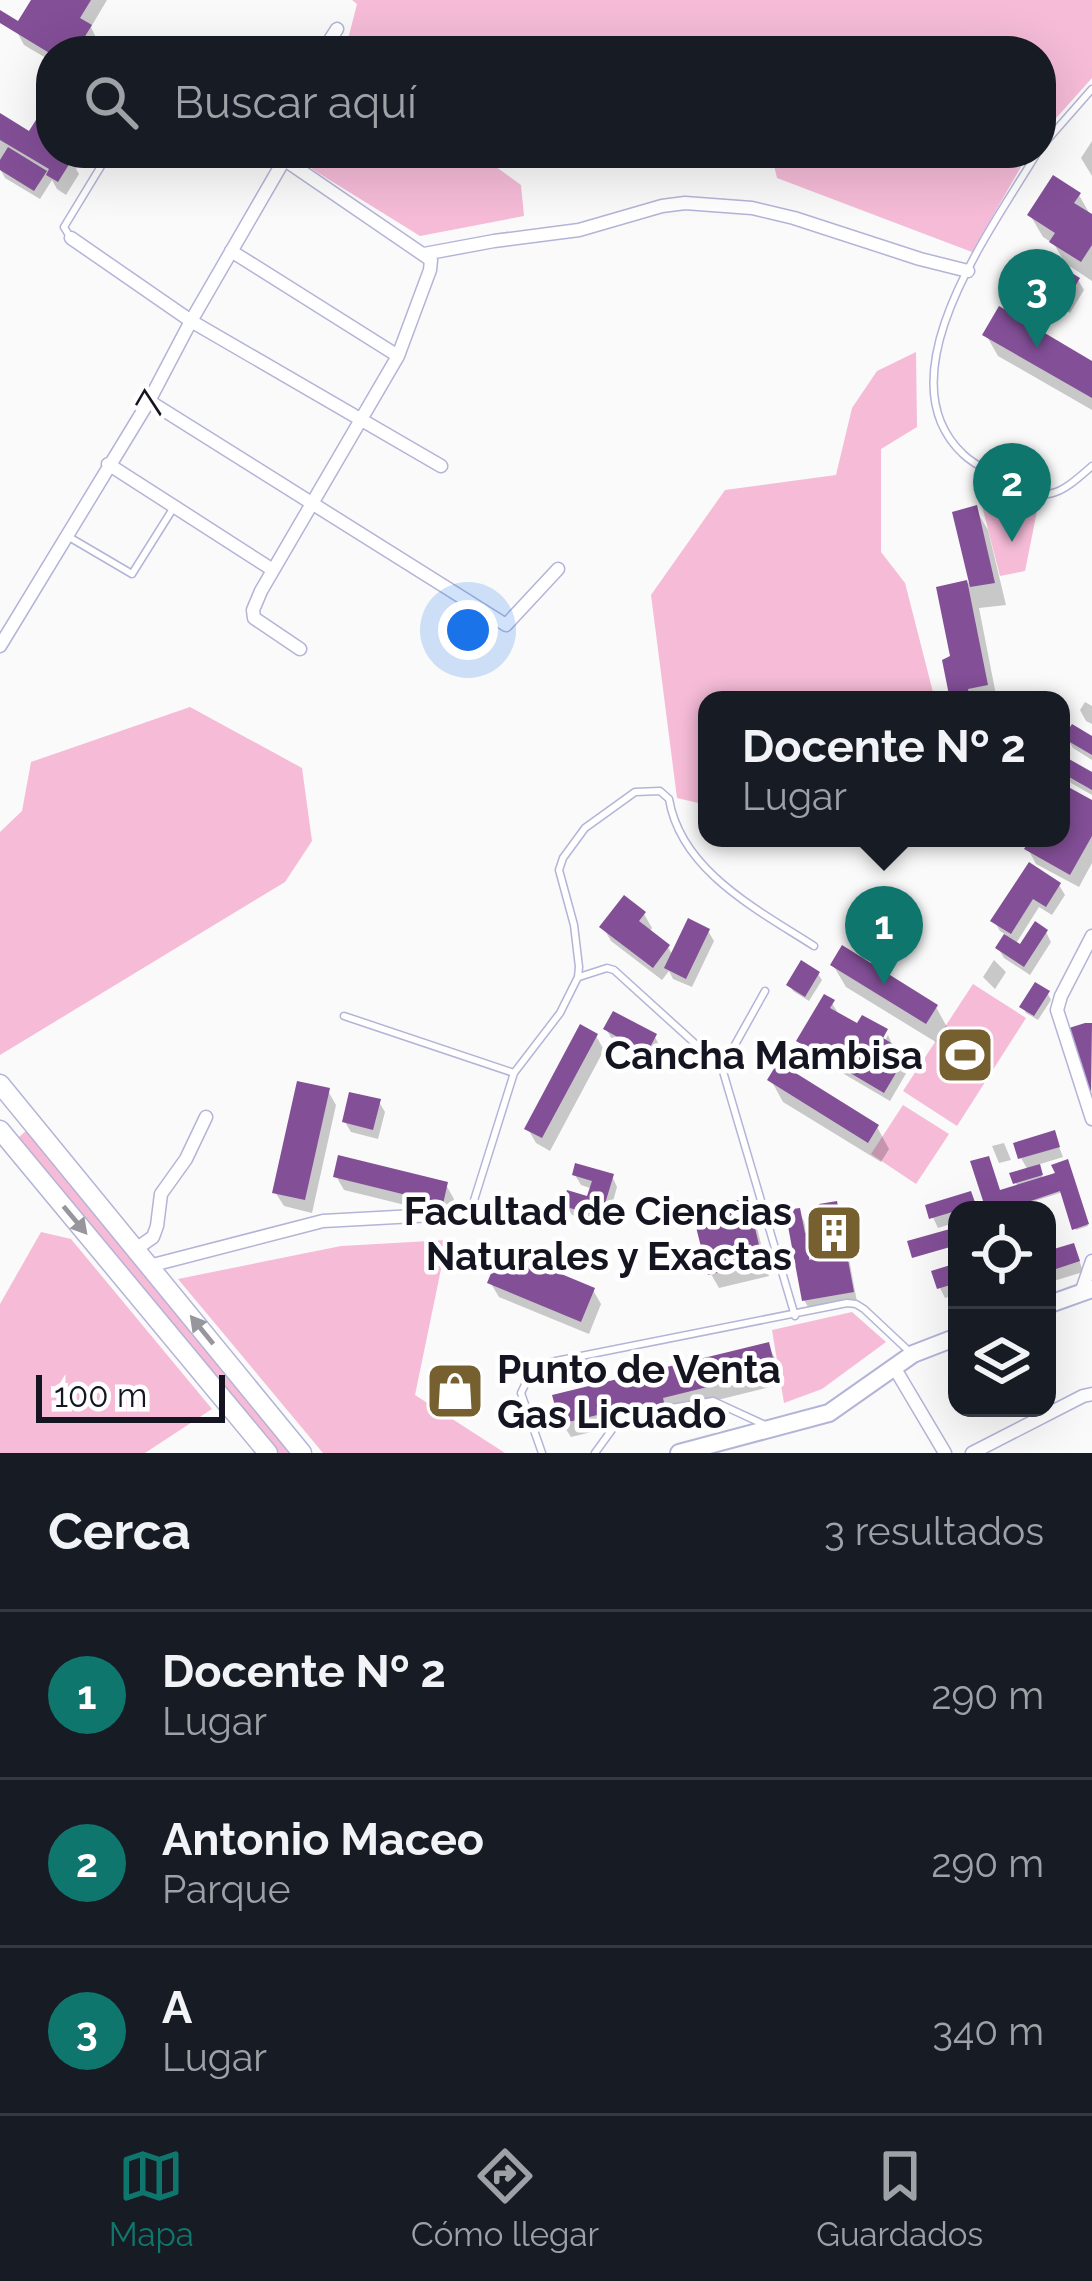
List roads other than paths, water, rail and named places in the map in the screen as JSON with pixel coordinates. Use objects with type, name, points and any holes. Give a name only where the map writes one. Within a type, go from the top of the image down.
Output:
[{"type":"main road","points":[[0,1084],[302,1453]]},
{"type":"main road","points":[[3,1138],[268,1453]]},
{"type":"main road","points":[[1056,1302],[1086,1291]]},
{"type":"main road","points":[[679,1453],[829,1413],[913,1354],[948,1340]]},
{"type":"street","points":[[333,36],[337,29]]},
{"type":"street","name":"7","points":[[0,646],[149,401],[279,168]]},
{"type":"street","points":[[300,649],[254,618],[253,610],[398,356],[431,260],[301,168]]},
{"type":"street","points":[[422,254],[579,230],[685,202],[773,213],[968,271]]},
{"type":"street","points":[[70,238],[191,321],[441,466]]},
{"type":"street","points":[[231,250],[398,356]]},
{"type":"street","points":[[149,401],[506,625],[558,568]]},
{"type":"street","points":[[108,464],[273,570]]},
{"type":"street","points":[[1091,941],[1057,1010],[1092,1119]]},
{"type":"street","points":[[136,1249],[153,1237],[161,1194],[186,1159],[206,1117]]},
{"type":"street","points":[[3,1138],[31,1120]]},
{"type":"street","points":[[149,1266],[322,1221],[470,1213]]},
{"type":"street","points":[[1086,1291],[1092,1261]]},
{"type":"street","points":[[894,1367],[945,1453]]},
{"type":"street","points":[[972,1453],[1092,1394]]},
{"type":"lane","points":[[1056,130],[1092,89]]},
{"type":"lane","points":[[70,238],[64,227],[100,168]]},
{"type":"lane","points":[[1028,168],[953,298],[937,343],[936,397],[941,420],[960,452],[1012,484],[1047,495],[1064,490],[1092,466]]},
{"type":"lane","points":[[66,536],[132,574],[174,507]]},
{"type":"lane","points":[[470,1213],[514,1073],[560,1013],[578,977],[574,925],[559,870],[569,846],[585,828],[635,792],[659,791],[669,799],[672,815],[706,870],[814,946]]},
{"type":"lane","points":[[578,977],[614,970],[722,1068],[795,1316]]},
{"type":"lane","points":[[722,1068],[766,991]]},
{"type":"lane","points":[[344,1016],[514,1073]]},
{"type":"lane","points":[[542,1453],[521,1393],[531,1372],[551,1362],[848,1303],[856,1304],[913,1354]]},
{"type":"lane","points":[[665,1408],[713,1401],[772,1429]]},
{"type":"lane","points":[[595,1453],[619,1420],[649,1412]]},
{"type":"place","name":"A","points":[[1037,348]]},
{"type":"place","name":"Antonio Maceo","points":[[1012,542]]},
{"type":"place","name":"Docente Nº 2","points":[[884,985]]},
{"type":"place","name":"Cancha Mambisa","points":[[965,1055]]},
{"type":"place","name":"Facultad de Ciencias Naturales y Exactas","points":[[834,1233]]},
{"type":"place","name":"Punto de Venta Gas Licuado","points":[[455,1391]]}]
